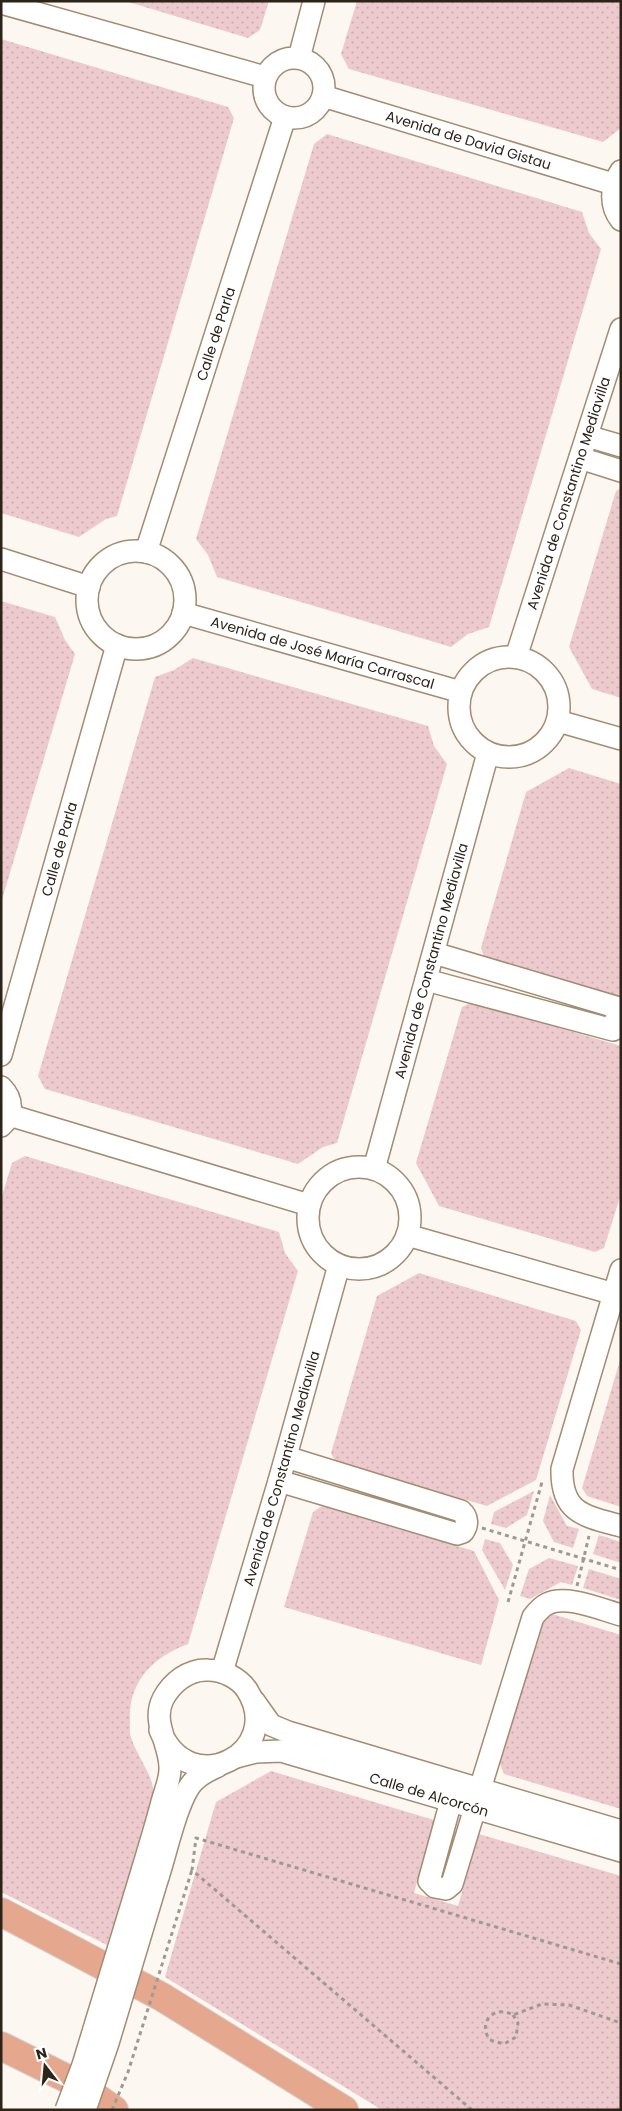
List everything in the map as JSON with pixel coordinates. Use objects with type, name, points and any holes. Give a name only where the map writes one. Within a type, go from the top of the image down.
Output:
[{"type":"main road","points":[[1,1912],[162,1997],[344,2110]]},
{"type":"main road","points":[[1,2046],[76,2083],[113,2110]]},
{"type":"street","points":[[299,58],[314,1]]},
{"type":"street","points":[[1,3],[265,77]]},
{"type":"street","points":[[290,57],[299,58],[309,61],[317,67],[322,76],[323,96],[320,104],[309,115],[301,118],[285,117],[278,114],[266,102],[263,85],[265,77],[275,64],[290,57]]},
{"type":"street","name":"Avenida de David Gistau","points":[[323,96],[617,178]]},
{"type":"street","name":"Calle de Parla","points":[[146,552],[285,117]]},
{"type":"street","points":[[617,178],[613,198],[616,214],[621,220]]},
{"type":"street","name":"Avenida de Constantino Mediavilla","points":[[516,657],[621,329]]},
{"type":"street","points":[[587,436],[621,446]]},
{"type":"street","points":[[580,458],[621,471]]},
{"type":"street","points":[[131,551],[146,552],[161,557],[178,574],[182,581],[185,597],[184,613],[176,628],[164,640],[149,647],[133,648],[117,645],[105,637],[96,627],[90,614],[87,600],[89,586],[95,573],[104,562],[117,555],[131,551]]},
{"type":"street","points":[[1,559],[89,586]]},
{"type":"street","name":"Avenida de José María Carrascal","points":[[184,613],[461,692]]},
{"type":"street","name":"Calle de Parla","points":[[1,1055],[117,645]]},
{"type":"street","points":[[502,657],[516,657],[530,661],[542,669],[551,680],[558,699],[558,721],[550,736],[538,748],[522,755],[505,757],[488,753],[476,745],[464,728],[459,706],[461,692],[467,679],[476,669],[488,661],[502,657]]},
{"type":"street","points":[[558,721],[621,739]]},
{"type":"street","name":"Avenida de Constantino Mediavilla","points":[[374,1169],[488,753]]},
{"type":"street","points":[[426,980],[613,1030],[619,1008],[434,953]]},
{"type":"street","points":[[1,1087],[10,1100],[5,1120],[309,1205]]},
{"type":"street","points":[[350,1167],[374,1169],[394,1180],[402,1189],[410,1211],[407,1235],[395,1255],[374,1267],[362,1269],[339,1265],[324,1255],[313,1241],[308,1223],[309,1205],[313,1194],[329,1176],[350,1167]]},
{"type":"street","points":[[407,1235],[617,1295]]},
{"type":"street","name":"Avenida de Constantino Mediavilla","points":[[222,1672],[279,1482],[339,1265]]},
{"type":"street","points":[[621,1270],[617,1295],[562,1469],[565,1495],[575,1510],[593,1518],[621,1526]]},
{"type":"street","points":[[279,1482],[458,1534],[463,1532],[467,1524],[466,1517],[461,1511],[286,1457]]},
{"type":"street","points":[[451,1801],[429,1881],[435,1887],[446,1889],[452,1884],[533,1617],[548,1603],[558,1600],[573,1601],[621,1615]]},
{"type":"street","points":[[66,2110],[150,1874],[185,1793],[194,1780],[207,1771],[229,1761],[246,1748],[254,1731],[256,1711],[252,1698],[240,1682],[222,1672],[208,1670],[193,1672],[180,1678],[169,1688],[162,1701],[159,1716],[160,1730],[170,1768],[157,1824],[150,1874],[108,2044],[85,2110]]},
{"type":"street","name":"Calle de Alcorcón","points":[[252,1698],[271,1725],[621,1851]]},
{"type":"street","points":[[160,1730],[171,1750],[184,1760],[200,1766],[229,1761]]},
{"type":"street","name":"Calle de Alcorcón","points":[[229,1761],[256,1752],[281,1751],[451,1801],[478,1799],[621,1831]]},
{"type":"path","points":[[508,1602],[542,1482]]},
{"type":"path","points":[[576,1591],[593,1518]]},
{"type":"path","points":[[482,1528],[621,1570]]},
{"type":"path","points":[[113,2110],[128,2072],[192,1870],[196,1838],[621,1964]]},
{"type":"path","points":[[192,1870],[472,2110]]},
{"type":"path","points":[[513,2015],[518,2023],[516,2037],[504,2044],[490,2040],[485,2026],[490,2016],[494,2013],[504,2011],[513,2015],[542,2004],[569,2005],[621,2023]]},
{"type":"shaded area","points":[[125,1],[269,1],[260,30],[248,38]]},
{"type":"shaded area","points":[[357,1],[621,1],[621,128],[603,142],[349,69],[341,54]]},
{"type":"shaded area","points":[[1,39],[228,107],[234,118],[117,516],[106,519],[79,537],[1,513]]},
{"type":"shaded area","points":[[327,134],[582,212],[589,233],[601,249],[489,627],[468,634],[451,647],[217,577],[208,555],[196,539],[314,144]]},
{"type":"shaded area","points":[[621,488],[621,698],[592,689],[569,647],[616,491]]},
{"type":"shaded area","points":[[1,601],[55,617],[65,640],[75,654],[1,903]]},
{"type":"shaded area","points":[[193,658],[428,726],[434,746],[447,764],[337,1143],[323,1147],[298,1164],[45,1089],[38,1076],[155,677],[174,670]]},
{"type":"shaded area","points":[[569,768],[621,784],[621,998],[485,958],[481,948],[526,792]]},
{"type":"shaded area","points":[[472,1002],[621,1046],[621,1194],[604,1248],[595,1252],[439,1206],[416,1163],[462,1007]]},
{"type":"shaded area","points":[[25,1156],[279,1232],[285,1253],[298,1271],[188,1644],[175,1649],[154,1664],[138,1683],[133,1694],[130,1707],[130,1736],[148,1772],[154,1793],[107,1945],[1,1892],[1,1199],[12,1163]]},
{"type":"shaded area","points":[[419,1273],[576,1321],[581,1330],[536,1480],[487,1506],[336,1462],[331,1453],[377,1296]]},
{"type":"shaded area","points":[[621,1357],[621,1507],[587,1496],[582,1488]]},
{"type":"shaded area","points":[[534,1491],[527,1515],[506,1528],[491,1524],[494,1512]]},
{"type":"shaded area","points":[[550,1495],[567,1526],[579,1529],[573,1548],[554,1542],[543,1521]]},
{"type":"shaded area","points":[[322,1506],[474,1551],[499,1600],[481,1665],[284,1607],[313,1512]]},
{"type":"shaded area","points":[[599,1535],[621,1542],[621,1563],[593,1554]]},
{"type":"shaded area","points":[[485,1539],[500,1543],[513,1565],[505,1590],[482,1550]]},
{"type":"shaded area","points":[[549,1558],[578,1566],[572,1585],[561,1582],[530,1599],[520,1596],[529,1569]]},
{"type":"shaded area","points":[[589,1569],[621,1579],[621,1600],[583,1588]]},
{"type":"shaded area","points":[[552,1614],[621,1635],[621,1809],[504,1774],[500,1764],[543,1619]]},
{"type":"shaded area","points":[[271,1771],[434,1820],[414,1893],[458,1906],[479,1834],[621,1876],[621,2110],[382,2110],[165,1977],[216,1802]]}]
